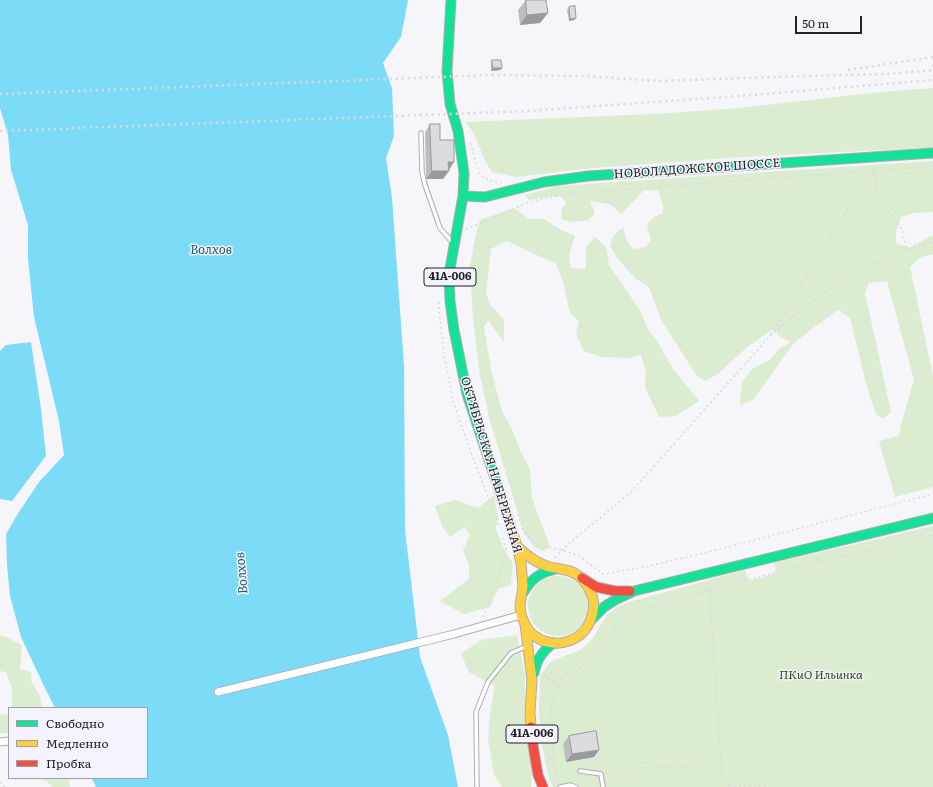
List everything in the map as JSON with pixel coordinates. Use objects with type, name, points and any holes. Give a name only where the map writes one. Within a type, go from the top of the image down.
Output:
[{"type":"main road","name":"ОКТЯБРЬСКАЯ НАБЕРЕЖНАЯ","points":[[451,0],[447,71],[450,104],[458,131],[464,174],[463,196],[450,274],[450,301],[466,394],[518,546],[522,578],[522,596],[520,605],[521,615],[525,624],[532,680],[530,712],[533,745],[538,775],[543,787]]},
{"type":"main road","name":"НОВОЛАДОЖСКОЕ ШОССЕ","points":[[463,196],[485,197],[544,182],[588,176],[933,154]]},
{"type":"main road","points":[[525,624],[532,633],[542,640],[553,643],[566,642],[577,638],[604,607],[634,591],[933,518]]},
{"type":"main road","points":[[518,546],[528,556],[537,562],[557,569],[566,570],[596,587],[616,591],[634,591]]},
{"type":"main road","points":[[522,596],[529,582],[542,573],[557,569]]},
{"type":"main road","points":[[575,574],[585,582],[592,593],[595,606],[592,619]]},
{"type":"main road","points":[[532,680],[536,662],[543,652],[553,643]]},
{"type":"street","points":[[218,692],[454,634],[521,615]]},
{"type":"lane","points":[[421,133],[422,172],[424,185],[438,222],[444,233],[454,245]]},
{"type":"lane","points":[[477,787],[476,712],[488,682],[511,652],[528,646]]},
{"type":"lane","points":[[580,771],[601,774],[603,787]]},
{"type":"lane","points":[[560,787],[570,785],[576,787]]},
{"type":"path","points":[[470,142],[480,175],[491,181],[507,184],[509,191]]},
{"type":"path","points":[[466,229],[491,220],[527,203],[564,194],[933,166]]},
{"type":"path","points":[[875,170],[877,198],[901,228],[907,250]]},
{"type":"path","points":[[770,336],[844,214],[875,170]]},
{"type":"path","points":[[547,566],[567,545],[631,492],[770,336],[818,296],[866,267],[933,241]]},
{"type":"path","points":[[517,511],[524,533],[538,545],[562,550],[579,556],[603,574],[645,567],[724,548],[933,494]]},
{"type":"path","points":[[557,780],[555,774],[552,742],[551,706],[562,679],[600,653],[608,642],[619,621],[630,614],[645,608],[777,572],[933,535]]},
{"type":"path","points":[[480,627],[502,566],[506,549]]},
{"type":"path","points":[[708,573],[722,776]]},
{"type":"path","points":[[535,669],[560,684]]},
{"type":"path","points":[[546,670],[562,679]]},
{"type":"path","points":[[601,774],[644,768],[702,765],[722,776],[732,787],[756,784],[768,787]]},
{"type":"path","points":[[0,782],[6,787]]},
{"type":"green space","points":[[933,88],[933,148],[724,158],[593,168],[516,177],[492,172],[485,161],[475,136],[466,122],[654,114],[740,108],[881,92]]},
{"type":"green space","points":[[933,161],[933,212],[913,213],[901,217],[896,231],[896,243],[909,248],[933,235],[933,254],[921,257],[910,267],[933,376],[933,487],[895,497],[879,441],[899,436],[914,380],[887,281],[869,283],[865,293],[891,412],[883,419],[876,414],[867,387],[850,318],[838,310],[793,344],[753,400],[740,405],[742,382],[752,369],[770,360],[779,349],[791,342],[779,336],[773,329],[746,348],[719,373],[706,381],[697,376],[661,320],[649,287],[636,279],[618,259],[610,246],[614,235],[623,227],[626,239],[633,249],[646,247],[651,240],[647,224],[654,217],[663,213],[663,204],[658,191],[644,190],[621,214],[610,204],[590,201],[595,214],[588,220],[571,222],[562,219],[561,211],[566,203],[561,196],[529,200],[525,195],[558,186]]},
{"type":"green space","points":[[514,208],[529,219],[544,219],[561,230],[575,236],[569,255],[571,268],[586,269],[586,247],[595,237],[606,247],[609,265],[641,312],[648,330],[656,339],[673,369],[699,401],[676,416],[659,417],[645,387],[646,372],[641,355],[629,358],[602,357],[584,351],[576,334],[579,321],[570,313],[563,282],[556,264],[507,241],[491,249],[486,293],[489,303],[504,320],[504,342],[488,320],[484,327],[492,374],[502,411],[512,429],[530,470],[532,498],[550,547],[544,551],[534,547],[524,533],[490,421],[480,376],[473,319],[470,266],[480,220]]},
{"type":"green space","points":[[494,495],[498,517],[496,529],[505,551],[513,564],[511,585],[498,589],[490,607],[464,614],[440,601],[469,579],[469,565],[463,550],[470,535],[464,527],[450,537],[442,526],[435,506],[455,500],[478,508]]},
{"type":"green space","name":"ПКиО Ильинка","points":[[933,526],[933,787],[553,787],[548,774],[542,746],[539,713],[540,676],[550,662],[579,651],[592,640],[607,615],[617,607],[629,602],[745,570],[749,581],[776,573],[774,563]]},
{"type":"green space","points":[[552,576],[564,576],[575,581],[583,589],[588,600],[586,618],[575,631],[564,636],[552,636],[541,631],[533,623],[528,612],[528,600],[533,589],[541,581]]},
{"type":"green space","points":[[517,635],[525,676],[525,726],[532,771],[531,787],[502,787],[494,775],[488,739],[490,714],[495,686],[469,672],[461,654],[481,640]]},
{"type":"green space","points":[[0,636],[4,636],[22,645],[20,669],[31,672],[32,683],[40,696],[42,707],[12,707],[12,688],[6,672],[0,671]]},
{"type":"green space","points":[[0,714],[6,715],[8,714],[8,733],[0,733]]},
{"type":"green space","points":[[39,779],[70,779],[70,787],[53,787],[46,781]]},
{"type":"water","name":"Волхов","points":[[0,0],[408,0],[401,37],[383,63],[392,88],[394,136],[386,158],[392,198],[404,366],[405,530],[420,657],[448,735],[458,787],[96,787],[92,779],[148,779],[148,707],[54,707],[21,637],[10,596],[6,534],[39,482],[64,455],[59,421],[34,317],[28,259],[28,225],[11,170],[8,135],[0,108]]},
{"type":"water","points":[[31,342],[46,456],[12,501],[0,499],[0,351],[6,345]]},
{"type":"building","points":[[526,0],[546,0],[548,13],[527,15]]},
{"type":"building","points":[[575,6],[576,18],[570,19],[569,7]]},
{"type":"building","points":[[492,60],[501,60],[502,68],[493,68]]},
{"type":"building","points":[[430,124],[440,124],[440,140],[454,140],[454,162],[448,162],[449,171],[432,171]]},
{"type":"building","points":[[596,731],[599,750],[572,754],[569,736]]},
{"type":"railway","points":[[848,70],[933,57]]},
{"type":"railway","points":[[0,94],[491,75],[584,76],[658,81],[888,74],[933,70]]},
{"type":"railway","points":[[0,131],[528,111],[933,80]]},
{"type":"traffic: fast","points":[[451,0],[447,71],[450,104],[458,131],[464,173],[463,196],[449,274],[450,301],[454,330],[467,394],[502,499]]},
{"type":"traffic: fast","points":[[463,196],[485,197],[544,182],[588,176],[933,153]]},
{"type":"traffic: fast","points":[[592,619],[604,607],[634,591],[933,518]]},
{"type":"traffic: fast","points":[[523,593],[530,583],[540,574],[556,569]]},
{"type":"traffic: fast","points":[[534,673],[540,656],[553,643]]},
{"type":"traffic: slow","points":[[502,499],[521,563],[523,586],[520,605],[521,615],[525,624],[532,680],[530,713],[531,727]]},
{"type":"traffic: slow","points":[[517,546],[529,557],[540,563],[549,567],[569,571],[577,575],[588,587],[594,603],[590,621],[585,630],[569,641],[550,643],[541,640],[531,633],[525,624]]},
{"type":"traffic: jam","points":[[582,578],[596,587],[615,591],[630,591]]},
{"type":"traffic: jam","points":[[531,727],[538,775],[543,787]]}]
